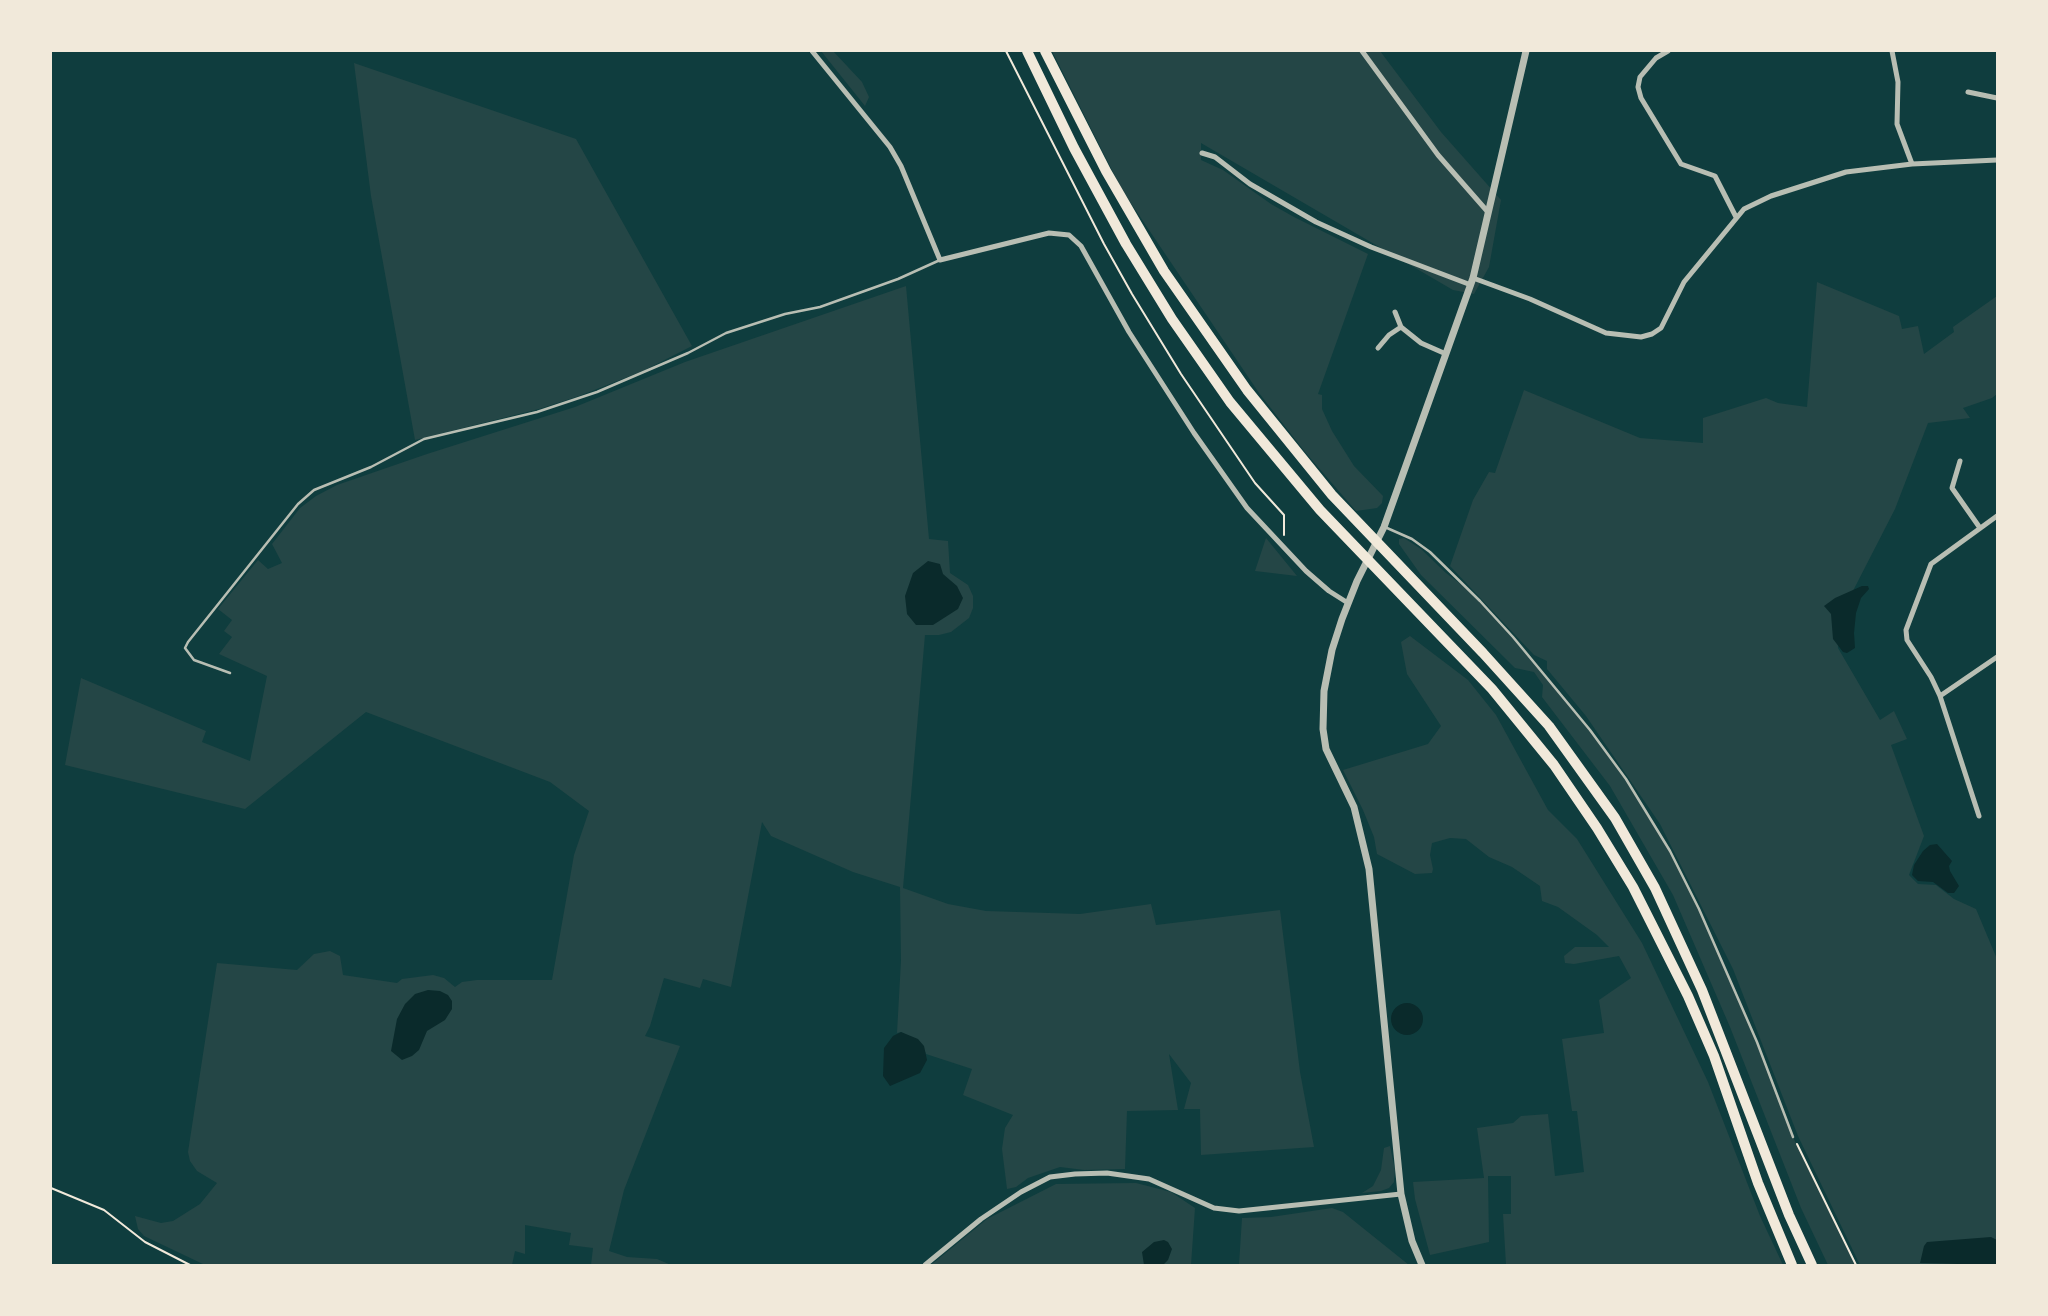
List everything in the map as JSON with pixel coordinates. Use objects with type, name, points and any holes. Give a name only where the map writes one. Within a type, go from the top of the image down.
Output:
[{"type":"highway","points":[[1027,51],[1126,244],[1153,290],[1209,373],[1261,442],[1304,492],[1499,697],[1554,765],[1609,847],[1660,937],[1699,1020],[1758,1183],[1792,1265]]},
{"type":"highway","points":[[1045,51],[1090,141],[1157,259],[1247,390],[1332,495],[1549,726],[1615,818],[1656,888],[1702,990],[1789,1215],[1812,1265]]},
{"type":"street","points":[[812,51],[890,147],[910,183],[940,260],[1049,233],[1069,235],[1082,246],[1129,332],[1194,433],[1247,508],[1306,571],[1348,603]]},
{"type":"street","points":[[1362,51],[1438,155],[1488,211]]},
{"type":"street","points":[[1422,1265],[1412,1241],[1401,1194],[1369,869],[1354,807],[1326,750],[1322,708],[1332,650],[1348,603],[1384,527],[1472,282],[1526,51]]},
{"type":"street","points":[[1668,51],[1651,63],[1640,77],[1638,87],[1641,98],[1681,164],[1715,176],[1736,217]]},
{"type":"street","points":[[1892,51],[1898,82],[1897,124],[1912,164]]},
{"type":"street","points":[[1968,92],[1997,98]]},
{"type":"street","points":[[1202,153],[1214,157],[1267,195],[1316,222],[1371,247],[1530,299],[1606,333],[1641,337],[1653,334],[1661,328],[1684,282],[1744,209],[1771,196],[1846,172],[1912,164],[1997,160]]},
{"type":"street","points":[[1395,312],[1401,327],[1421,343],[1446,354]]},
{"type":"street","points":[[1378,348],[1389,335],[1401,327]]},
{"type":"street","points":[[1960,461],[1952,488],[1980,528]]},
{"type":"street","points":[[1979,816],[1940,696],[1907,640],[1906,630],[1931,564],[1997,516]]},
{"type":"street","points":[[1940,696],[1997,657]]},
{"type":"street","points":[[925,1265],[981,1219],[1021,1192],[1050,1177],[1107,1173],[1149,1179],[1214,1208],[1237,1210],[1401,1194]]},
{"type":"lane","points":[[230,673],[194,660],[185,648],[298,504],[314,490],[371,467],[424,439],[537,412],[597,392],[688,353],[726,333],[776,316],[820,307],[898,279],[940,260]]},
{"type":"lane","points":[[1384,527],[1412,539],[1430,552],[1480,601],[1583,721],[1626,779],[1670,851],[1699,909],[1757,1042],[1793,1137]]},
{"type":"path","points":[[1006,51],[1127,284],[1188,384],[1255,483],[1284,516],[1284,537]]},
{"type":"path","points":[[1793,1137],[1856,1265]]},
{"type":"path","points":[[51,1188],[104,1210],[145,1242],[190,1265]]},
{"type":"shaded area","points":[[821,51],[833,51],[862,82],[869,97],[865,106]]},
{"type":"shaded area","points":[[1052,51],[1380,51],[1441,132],[1501,200],[1489,267],[1474,294],[1453,290],[1201,143],[1201,160],[1223,170],[1294,217],[1368,254],[1318,394],[1322,395],[1322,409],[1332,431],[1354,466],[1383,496],[1382,503],[1377,508],[1356,511],[1259,393],[1122,190]]},
{"type":"shaded area","points":[[354,63],[576,139],[692,346],[643,371],[579,396],[539,409],[415,440],[371,196]]},
{"type":"shaded area","points":[[1817,282],[1899,316],[1902,329],[1918,326],[1924,354],[1954,332],[1953,327],[1997,296],[1997,394],[1963,408],[1970,418],[1928,423],[1895,509],[1837,622],[1838,648],[1880,720],[1894,711],[1907,739],[1891,745],[1924,836],[1909,875],[1918,884],[1936,885],[1954,899],[1976,909],[1997,959],[1997,1265],[1860,1265],[1798,1136],[1733,969],[1660,824],[1586,716],[1547,669],[1547,661],[1534,655],[1450,566],[1473,500],[1489,472],[1495,473],[1524,390],[1640,438],[1703,443],[1703,418],[1766,398],[1778,403],[1807,407]]},
{"type":"shaded area","points":[[906,286],[929,539],[948,541],[950,573],[968,585],[973,596],[973,608],[969,618],[951,632],[925,635],[903,888],[948,904],[986,911],[1080,914],[1151,904],[1156,925],[1280,910],[1300,1072],[1314,1147],[1201,1155],[1200,1109],[1184,1109],[1191,1083],[1169,1054],[1178,1110],[1127,1111],[1125,1169],[1084,1170],[1060,1167],[1028,1178],[1016,1187],[1007,1189],[1002,1149],[1005,1128],[1013,1115],[963,1095],[972,1069],[926,1054],[923,1046],[901,1032],[897,1033],[901,961],[900,887],[853,872],[771,836],[762,822],[731,987],[703,979],[700,988],[664,978],[645,1036],[680,1046],[624,1190],[609,1251],[627,1257],[657,1259],[671,1265],[591,1265],[593,1248],[569,1245],[571,1233],[525,1225],[525,1254],[515,1251],[512,1265],[205,1265],[144,1236],[138,1229],[135,1216],[161,1223],[173,1221],[200,1204],[217,1183],[197,1171],[188,1152],[217,963],[297,970],[314,954],[330,951],[340,956],[343,975],[397,983],[402,979],[433,975],[444,978],[455,987],[462,982],[477,980],[552,980],[574,855],[589,811],[550,782],[366,712],[245,809],[65,765],[81,678],[206,731],[202,742],[250,761],[267,676],[219,654],[232,637],[224,631],[232,620],[218,609],[258,560],[268,569],[282,563],[272,544],[300,508],[316,496],[337,485],[575,407],[685,362]]},
{"type":"shaded area","points":[[1266,538],[1297,576],[1255,571]]},
{"type":"shaded area","points":[[1404,538],[1470,591],[1513,637],[1590,730],[1626,779],[1670,851],[1699,909],[1757,1042],[1793,1137],[1855,1265],[1828,1265],[1801,1208],[1730,1027],[1673,895],[1610,786],[1542,697],[1543,685],[1534,672],[1515,668],[1421,575],[1399,544],[1399,539]]},
{"type":"shaded area","points":[[928,561],[940,564],[943,574],[957,586],[963,598],[958,609],[933,625],[916,625],[907,614],[905,596],[913,573]]},
{"type":"shaded area","points":[[1862,586],[1868,586],[1869,589],[1861,598],[1856,613],[1855,648],[1847,653],[1843,652],[1833,639],[1831,614],[1824,606]]},
{"type":"shaded area","points":[[1410,636],[1468,680],[1496,715],[1548,810],[1577,839],[1642,943],[1708,1082],[1760,1216],[1783,1265],[1506,1265],[1503,1214],[1511,1214],[1511,1176],[1488,1176],[1489,1242],[1430,1255],[1413,1182],[1484,1178],[1477,1128],[1513,1123],[1521,1116],[1548,1114],[1555,1176],[1584,1172],[1577,1111],[1572,1111],[1562,1039],[1604,1033],[1599,1000],[1631,978],[1619,956],[1574,964],[1565,963],[1564,956],[1575,947],[1609,947],[1558,907],[1542,901],[1540,886],[1512,867],[1489,857],[1466,839],[1450,838],[1432,843],[1432,873],[1415,874],[1377,854],[1374,837],[1343,770],[1428,744],[1441,726],[1407,674],[1401,642]]},
{"type":"shaded area","points":[[1937,844],[1952,861],[1950,871],[1959,886],[1954,893],[1948,893],[1933,882],[1918,881],[1912,875],[1914,865],[1923,851],[1930,845]]},
{"type":"shaded area","points":[[428,990],[448,995],[452,1001],[452,1009],[445,1020],[427,1031],[419,1050],[402,1060],[391,1051],[397,1019],[405,1004],[415,994]]},
{"type":"shaded area","points":[[1407,1003],[1418,1008],[1423,1019],[1418,1030],[1407,1035],[1396,1030],[1391,1019],[1396,1008]]},
{"type":"shaded area","points":[[901,1032],[918,1039],[924,1046],[927,1060],[920,1073],[890,1086],[883,1076],[884,1048],[893,1036]]},
{"type":"shaded area","points":[[1390,1146],[1395,1170],[1394,1182],[1381,1191],[1362,1193],[1373,1186],[1381,1170],[1384,1148]]},
{"type":"shaded area","points":[[1136,1183],[1171,1192],[1195,1208],[1191,1265],[931,1265],[987,1219],[1056,1184]]},
{"type":"shaded area","points":[[1332,1208],[1343,1212],[1409,1265],[1239,1265],[1242,1218],[1271,1217]]},
{"type":"shaded area","points":[[1991,1237],[1997,1240],[1997,1265],[1920,1263],[1927,1242]]},
{"type":"shaded area","points":[[1164,1240],[1172,1249],[1168,1260],[1163,1265],[1144,1265],[1142,1252],[1154,1242]]}]
